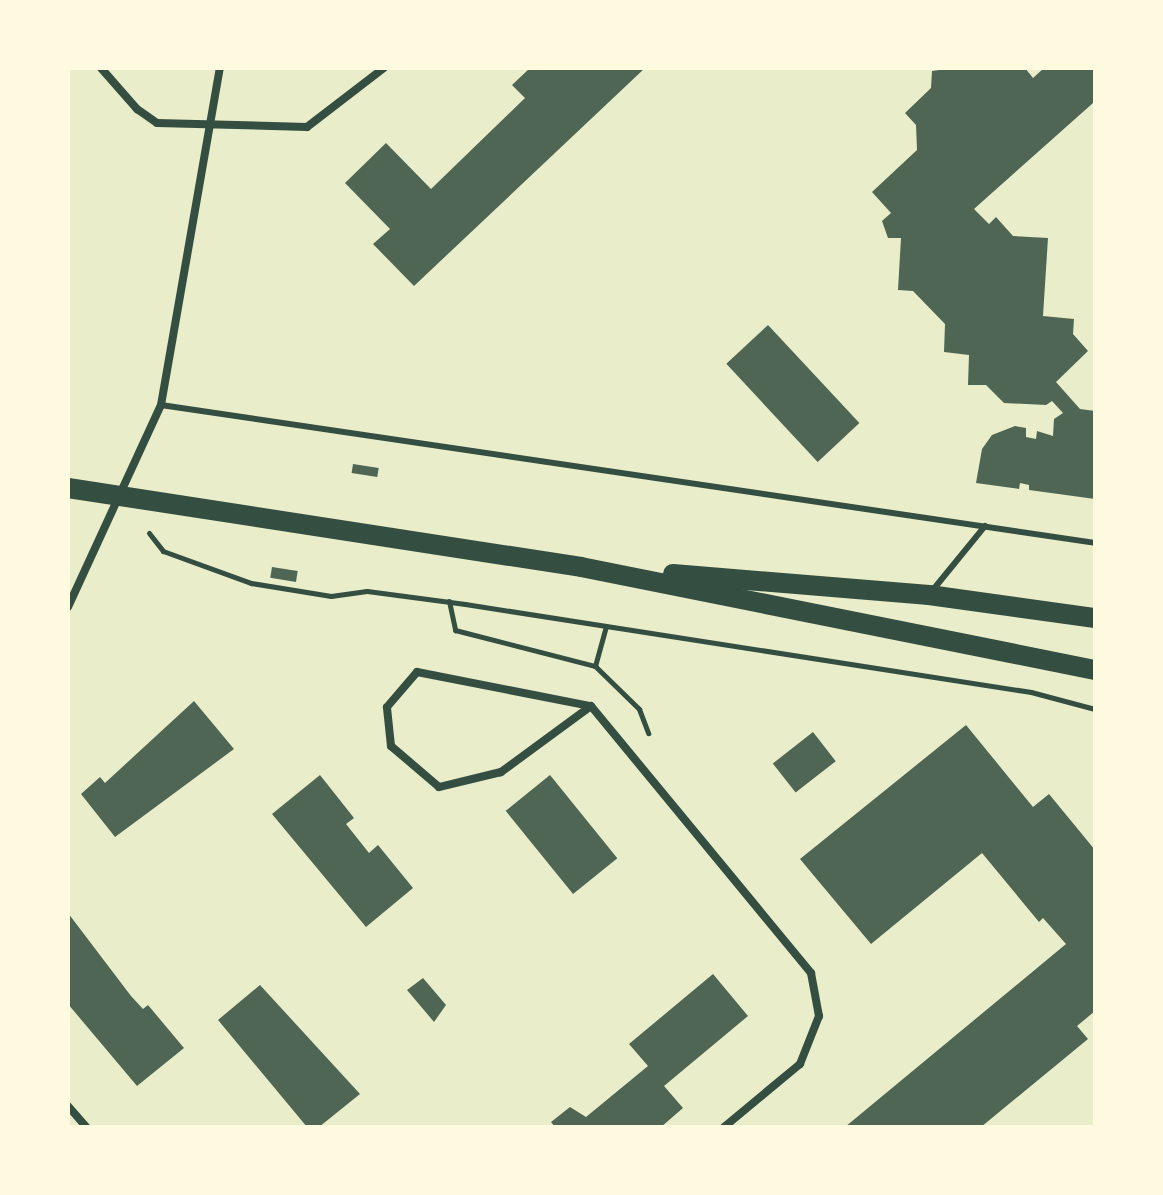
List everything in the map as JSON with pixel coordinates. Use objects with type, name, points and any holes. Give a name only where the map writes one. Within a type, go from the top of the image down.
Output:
[{"type":"main road","points":[[68,488],[581,567],[1095,670]]},
{"type":"main road","points":[[581,567],[929,595],[1095,618]]},
{"type":"street","points":[[101,68],[157,123],[307,127],[384,68]]},
{"type":"street","points":[[68,607],[161,405],[220,68]]},
{"type":"street","points":[[591,706],[501,772],[439,787],[391,746],[387,707],[417,672],[591,706],[811,973],[819,1016],[800,1064],[724,1127]]},
{"type":"street","points":[[68,1106],[86,1127]]},
{"type":"lane","points":[[161,405],[1095,543]]},
{"type":"lane","points":[[929,595],[985,526]]},
{"type":"path","points":[[117,495],[163,551],[251,583],[331,596],[381,593],[606,626],[1031,692],[1095,709]]},
{"type":"path","points":[[595,666],[606,626]]},
{"type":"building","points":[[530,68],[645,68],[414,286],[373,244],[390,229],[345,183],[386,143],[431,189],[525,98],[512,85]]},
{"type":"building","points":[[1025,68],[1033,78],[1044,68],[1095,68],[1093,103],[974,209],[989,224],[996,217],[1013,236],[1048,238],[1043,316],[1074,319],[1073,334],[1088,351],[1056,382],[1080,409],[1095,411],[1095,499],[1029,490],[1029,485],[1020,483],[1019,489],[976,483],[982,449],[992,435],[1015,426],[1026,428],[1026,437],[1036,439],[1037,431],[1053,436],[1054,419],[1063,413],[1052,401],[1046,405],[1004,403],[986,385],[968,385],[969,355],[944,352],[945,324],[913,291],[898,290],[901,238],[888,238],[882,221],[891,213],[872,192],[917,150],[916,125],[905,113],[931,88],[932,71]]},
{"type":"building","points":[[768,325],[859,423],[818,462],[726,364]]},
{"type":"building","points":[[353,464],[379,468],[377,477],[352,473]]},
{"type":"building","points":[[272,567],[298,571],[296,582],[270,578]]},
{"type":"building","points":[[194,701],[234,749],[115,837],[81,794],[100,777],[105,783]]},
{"type":"building","points":[[966,725],[1033,807],[1049,794],[1095,850],[1095,1011],[1077,1026],[1088,1039],[981,1127],[845,1127],[1066,944],[1043,918],[1039,922],[982,853],[871,944],[800,859]]},
{"type":"building","points":[[813,732],[836,761],[796,793],[773,763]]},
{"type":"building","points":[[320,775],[354,818],[346,824],[369,853],[378,845],[413,888],[366,927],[272,814]]},
{"type":"building","points":[[550,775],[617,858],[573,894],[506,811]]},
{"type":"building","points":[[68,913],[131,996],[143,1009],[148,1005],[184,1048],[137,1086],[68,1004]]},
{"type":"building","points":[[713,974],[748,1016],[664,1086],[683,1108],[661,1127],[555,1127],[551,1122],[570,1107],[586,1117],[648,1066],[629,1044]]},
{"type":"building","points":[[423,978],[446,1005],[434,1022],[407,990]]},
{"type":"building","points":[[260,985],[360,1094],[319,1127],[307,1127],[218,1020]]}]
